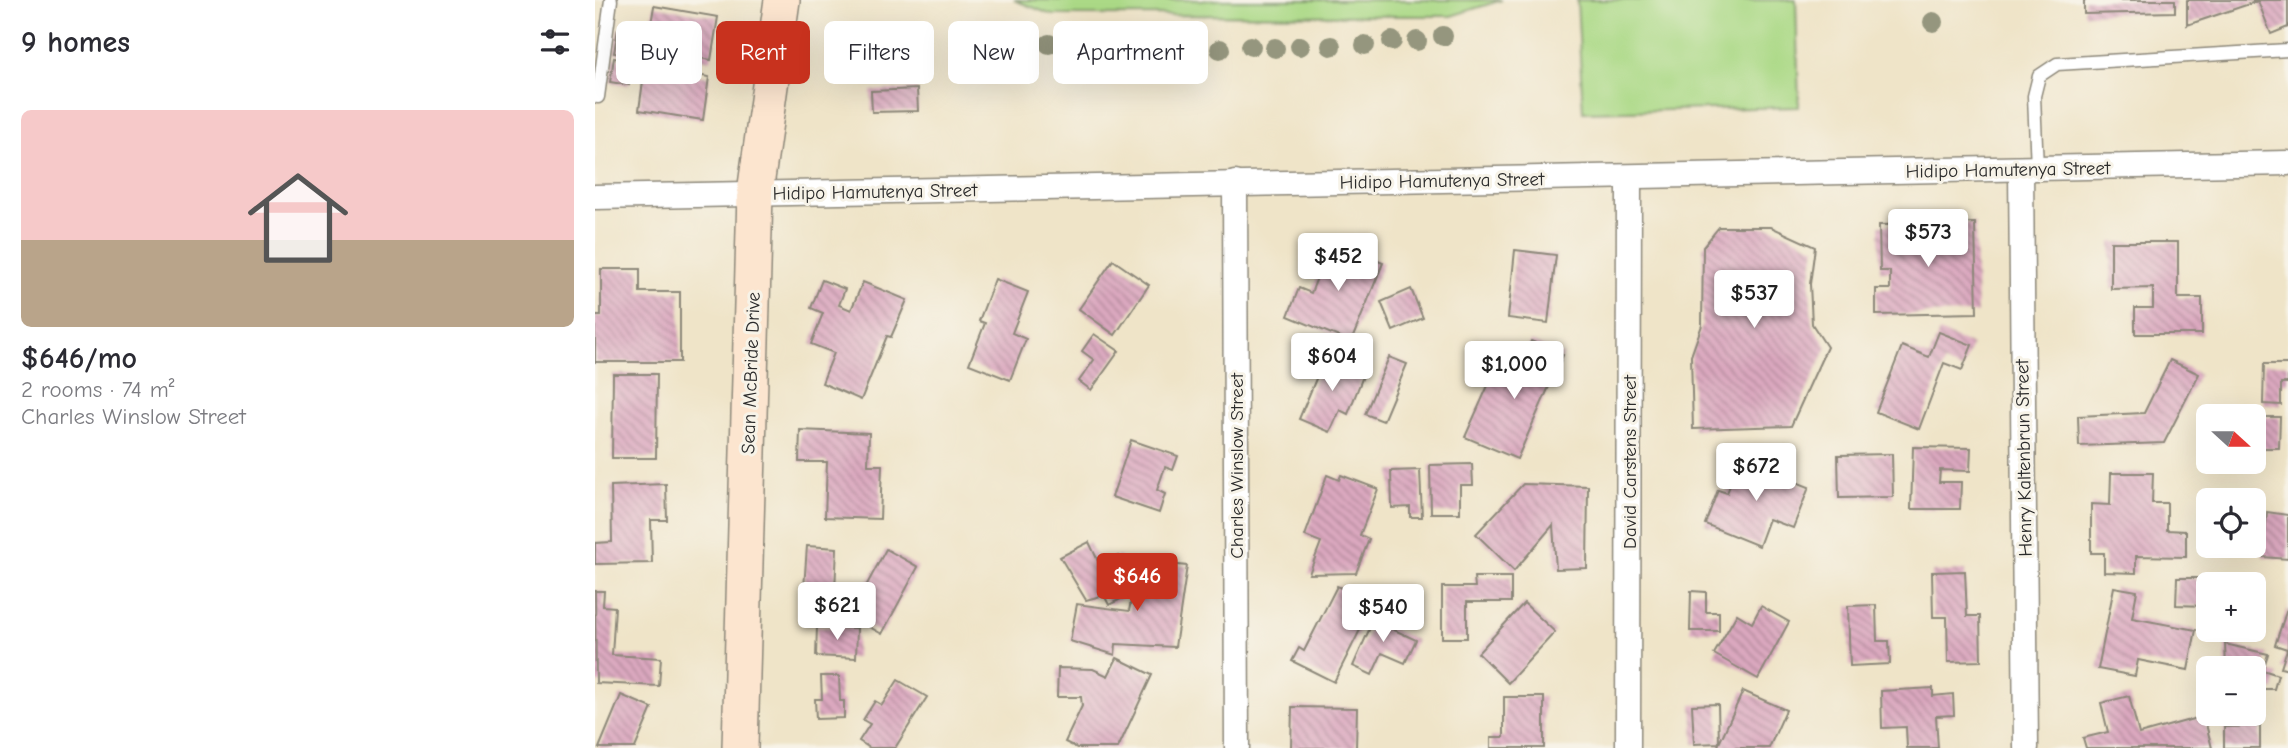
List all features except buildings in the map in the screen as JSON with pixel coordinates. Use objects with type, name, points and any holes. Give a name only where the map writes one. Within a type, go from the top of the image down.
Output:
[{"type":"main road","name":"Sean McBride Drive","points":[[740,748],[755,193],[782,0]]},
{"type":"street","name":"Hidipo Hamutenya Street","points":[[595,197],[2288,163]]},
{"type":"street","name":"Henry Kaltenbrun Street","points":[[2026,748],[2029,169]]},
{"type":"street","name":"David Carstens Street","points":[[1628,748],[1629,177]]},
{"type":"street","name":"Charles Winslow Street","points":[[1235,183],[1237,748]]},
{"type":"lane","points":[[598,97],[611,0]]},
{"type":"lane","points":[[2029,169],[2034,96],[2039,76],[2057,64],[2288,50]]},
{"type":"green space","points":[[1014,0],[1502,0],[1451,16],[1052,15]]},
{"type":"green space","points":[[1577,0],[1796,0],[1799,107],[1583,112]]}]
